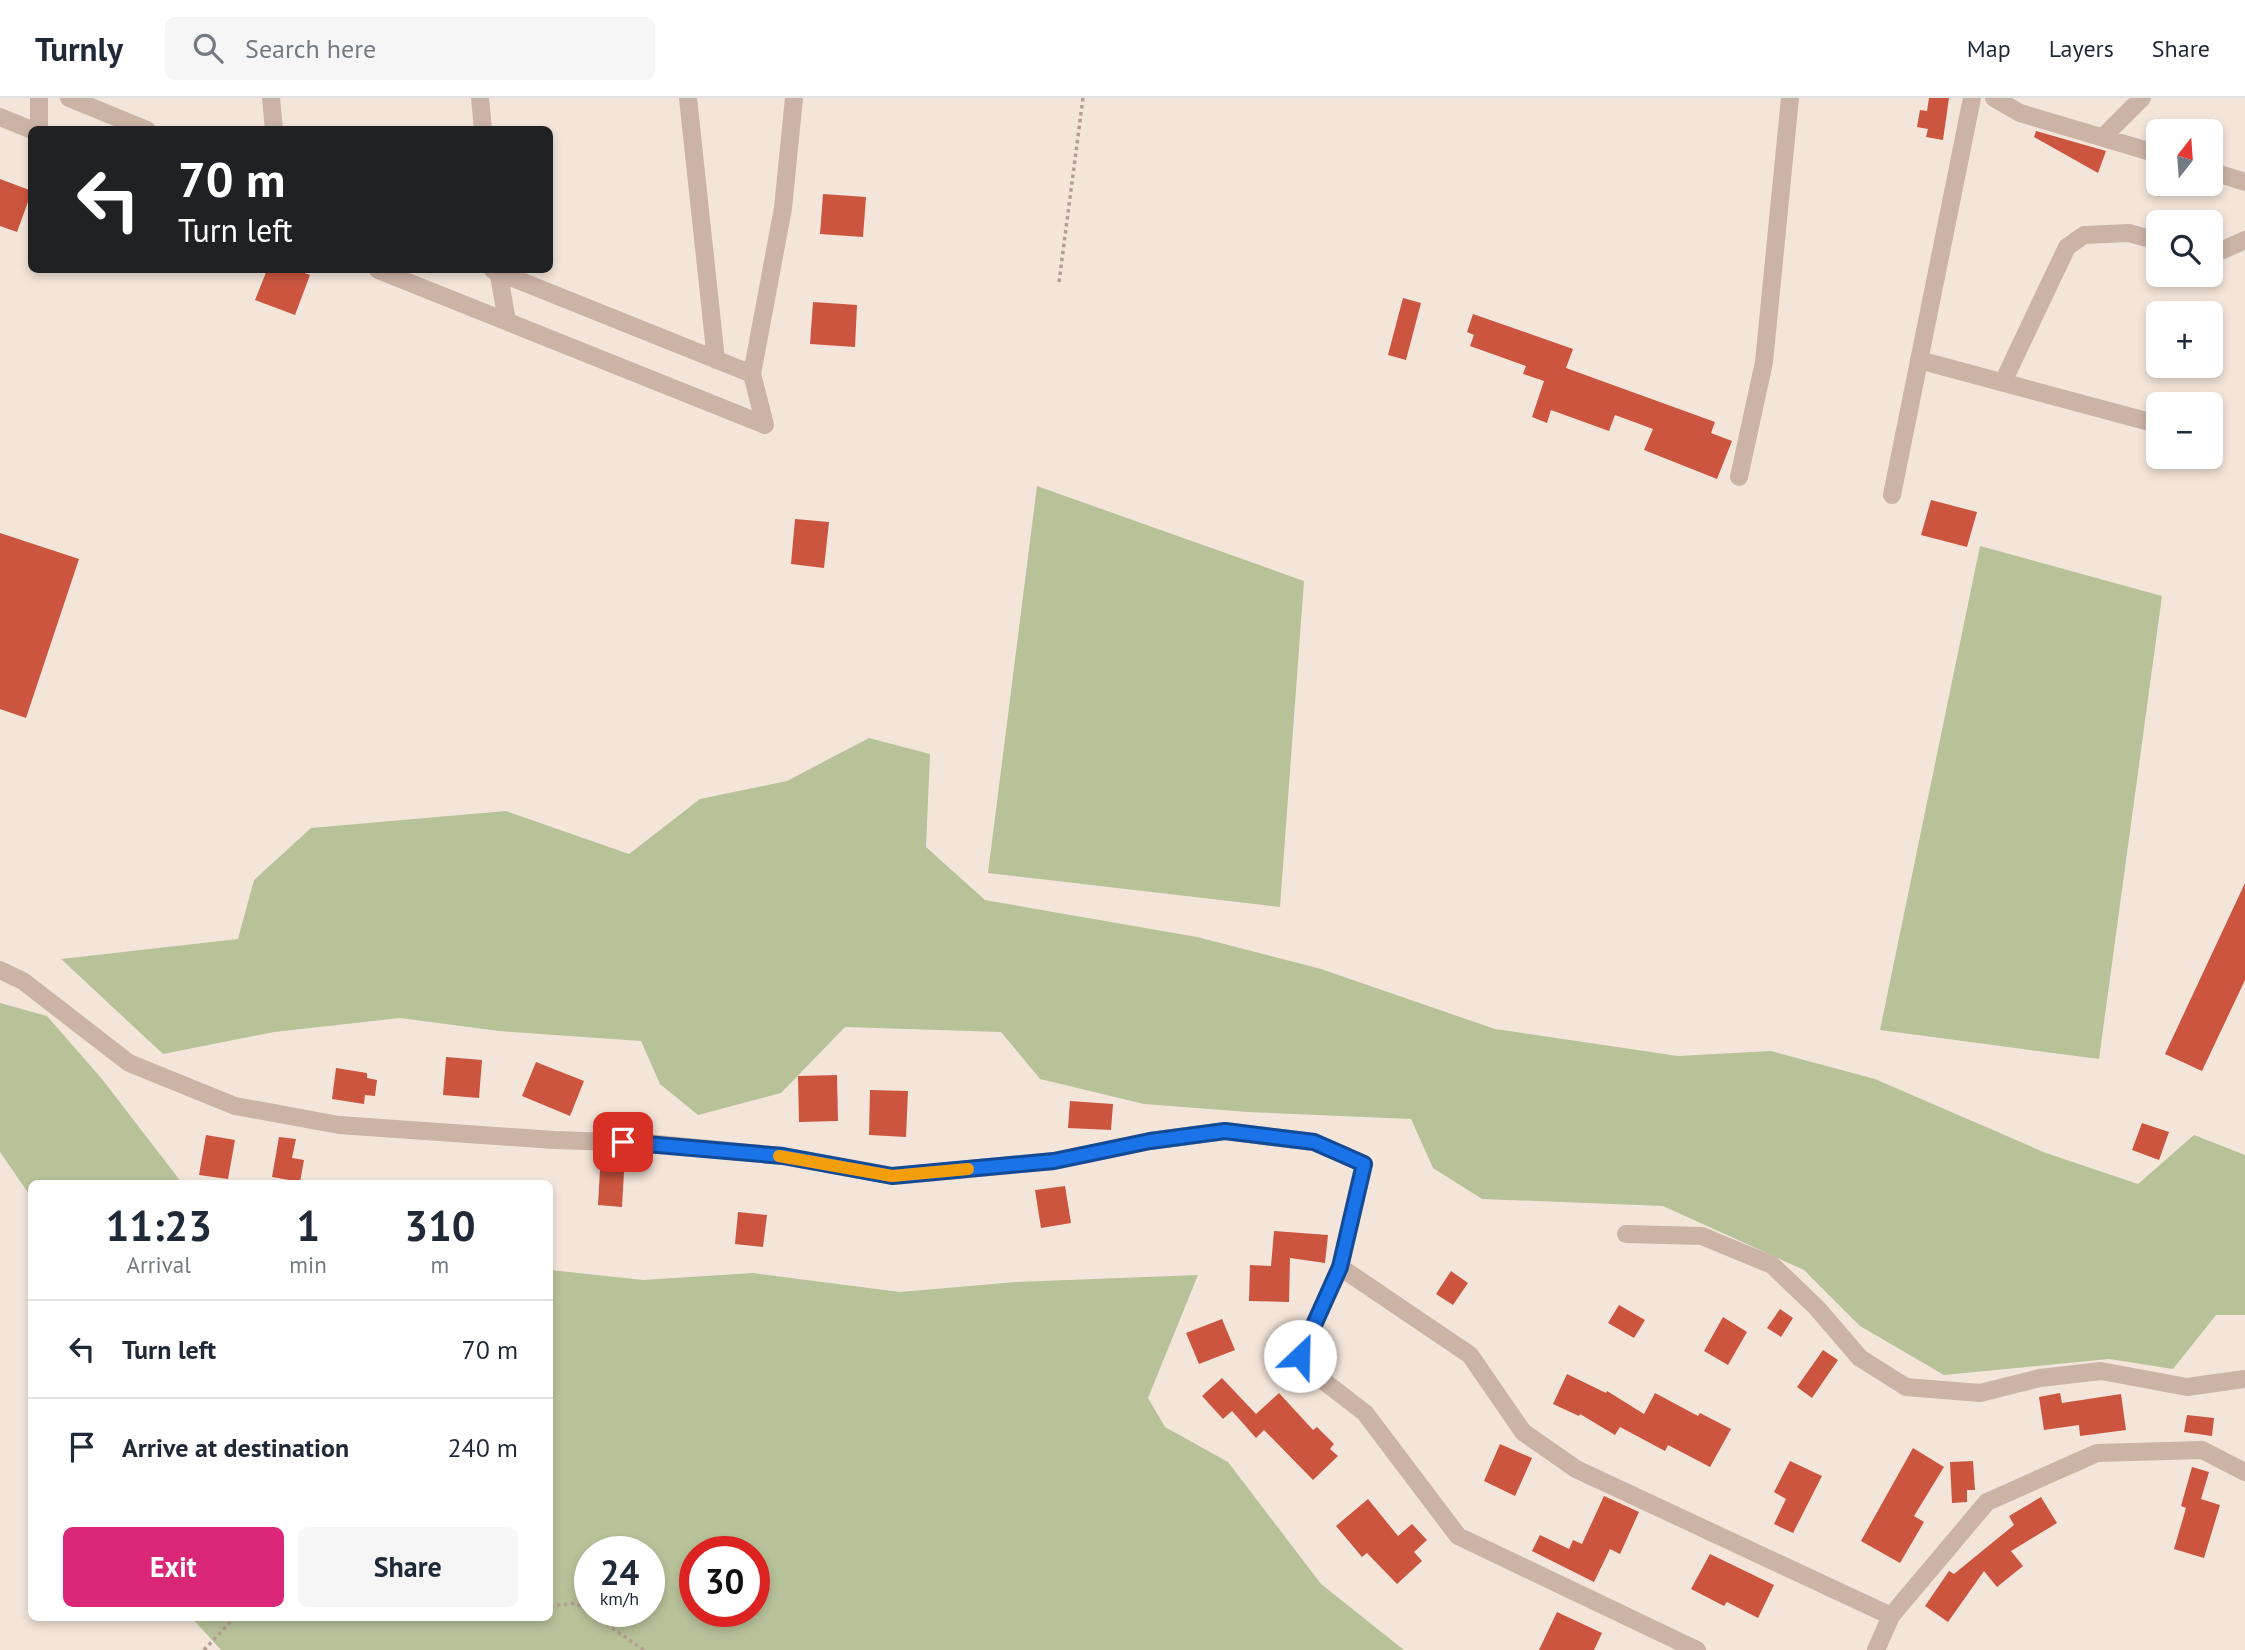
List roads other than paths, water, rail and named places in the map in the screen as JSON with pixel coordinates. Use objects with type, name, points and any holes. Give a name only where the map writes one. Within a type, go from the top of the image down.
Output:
[{"type":"street","points":[[39,98],[39,126]]},
{"type":"street","points":[[69,98],[137,126]]},
{"type":"street","points":[[271,98],[274,126]]},
{"type":"street","points":[[480,98],[483,126]]},
{"type":"street","points":[[688,98],[716,360]]},
{"type":"street","points":[[386,273],[765,425],[752,374],[783,208],[794,98]]},
{"type":"street","points":[[1739,477],[1764,362],[1790,98]]},
{"type":"street","points":[[1892,495],[1972,98]]},
{"type":"street","points":[[1994,98],[2020,113],[2146,150]]},
{"type":"street","points":[[2103,137],[2142,98]]},
{"type":"street","points":[[0,117],[28,128]]},
{"type":"street","points":[[2223,175],[2245,182]]},
{"type":"street","points":[[2003,382],[2067,247],[2084,234],[2129,233],[2146,238]]},
{"type":"street","points":[[2223,250],[2245,240]]},
{"type":"street","points":[[497,273],[507,321]]},
{"type":"street","points":[[503,273],[752,374]]},
{"type":"street","points":[[1919,360],[2146,421]]},
{"type":"street","points":[[0,970],[23,981],[129,1063],[234,1106],[339,1125],[554,1140],[646,1143],[783,1156],[892,1176],[1054,1161],[1150,1141],[1225,1131],[1314,1142],[1364,1164],[1340,1267],[1300,1356],[1308,1368],[1365,1413],[1458,1536],[1697,1650]]},
{"type":"street","points":[[1626,1234],[1702,1236],[1772,1265],[1816,1307],[1860,1358],[1906,1387],[1980,1393],[2040,1378],[2101,1371],[2187,1387],[2245,1379]]},
{"type":"street","points":[[1340,1267],[1470,1355],[1523,1432],[1576,1469],[1891,1616]]},
{"type":"street","points":[[1876,1650],[1891,1616],[1987,1502],[2096,1453],[2202,1450],[2245,1472]]}]
